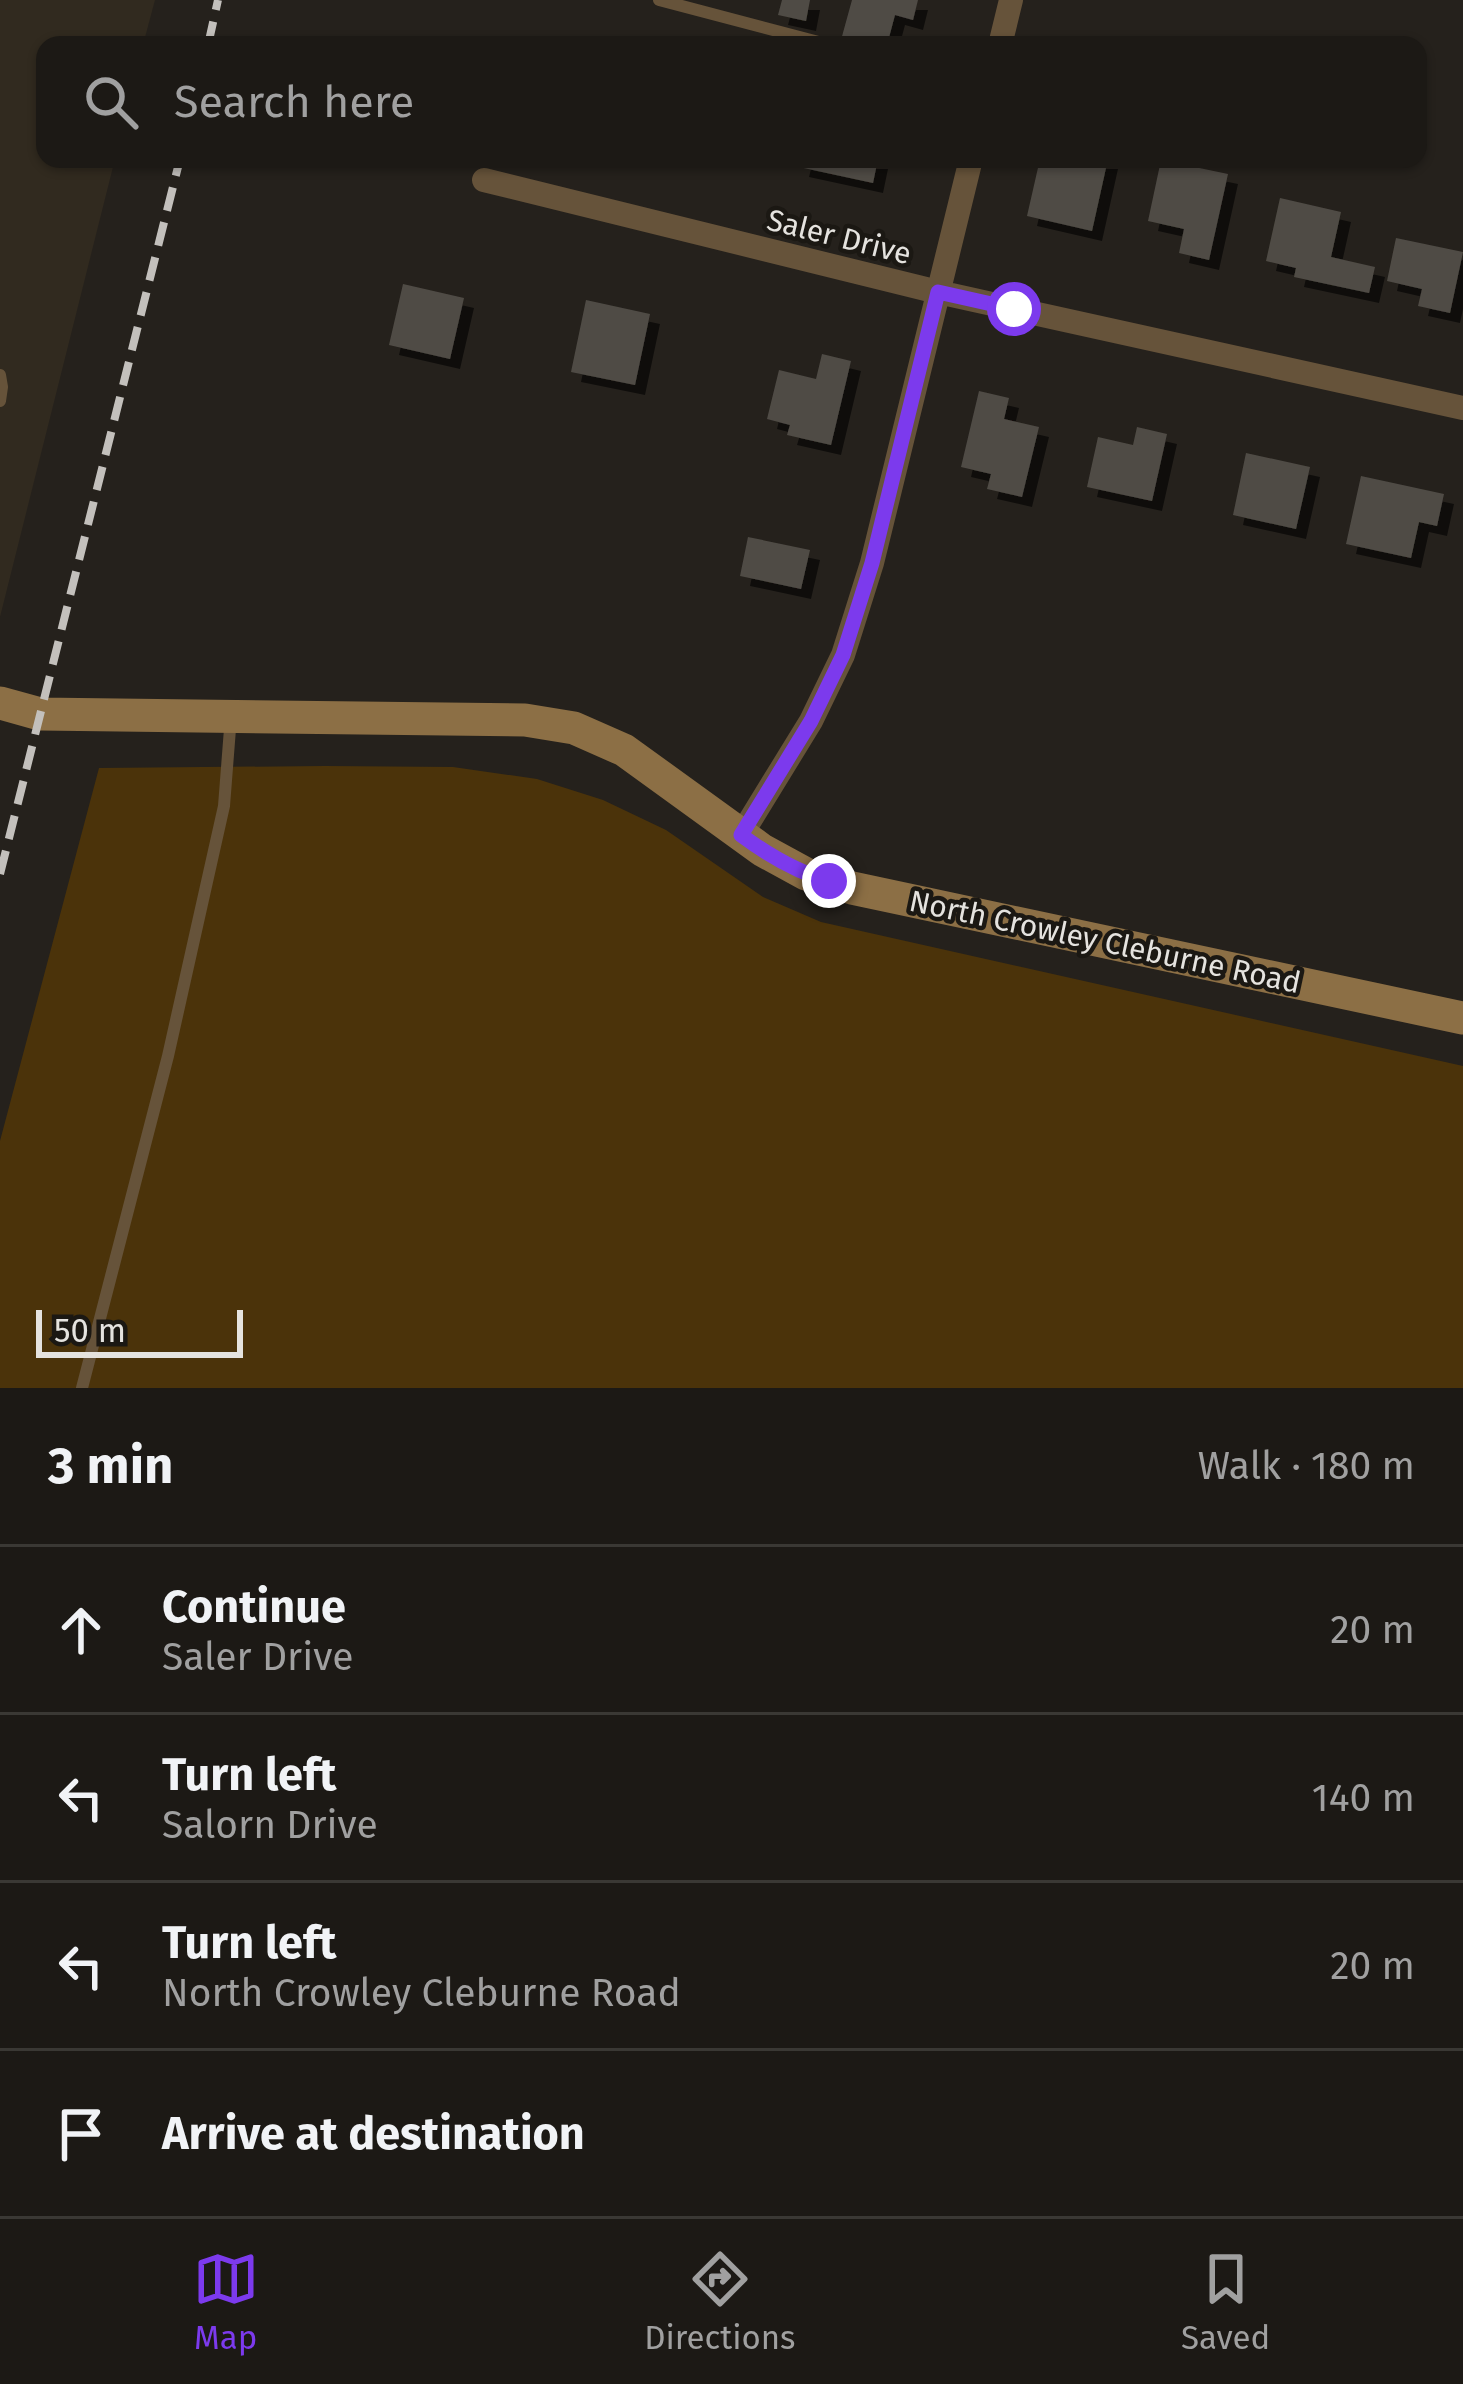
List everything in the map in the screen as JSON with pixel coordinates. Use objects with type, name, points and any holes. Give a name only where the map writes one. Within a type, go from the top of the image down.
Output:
[{"type":"street","points":[[1002,36],[1011,0]]},
{"type":"street","points":[[741,835],[811,721],[843,655],[872,563],[969,168]]},
{"type":"street","name":"Saler Drive","points":[[484,180],[938,292],[1463,408]]},
{"type":"street","name":"North Crowley Cleburne Road","points":[[0,703],[40,714],[525,720],[574,728],[624,750],[762,850],[806,874],[852,888],[1463,1018]]},
{"type":"lane","points":[[659,0],[796,36]]},
{"type":"lane","points":[[0,375],[0,401]]},
{"type":"lane","points":[[82,1388],[168,1056],[213,856],[224,806],[231,715]]},
{"type":"shaded area","points":[[0,0],[155,0],[145,36],[36,36],[36,168],[113,168],[0,617]]},
{"type":"shaded area","points":[[453,767],[537,779],[603,800],[666,830],[763,897],[821,922],[1463,1066],[1463,1388],[0,1388],[0,1141],[99,768]]},
{"type":"building","points":[[782,0],[810,0],[806,21],[778,15]]},
{"type":"building","points":[[852,0],[918,0],[913,20],[895,15],[889,36],[842,36]]},
{"type":"building","points":[[804,168],[876,168],[873,183]]},
{"type":"building","points":[[1038,168],[1106,168],[1092,231],[1027,216]]},
{"type":"building","points":[[1159,168],[1228,174],[1209,260],[1179,253],[1184,229],[1148,221]]},
{"type":"building","points":[[1280,198],[1341,212],[1331,257],[1375,267],[1369,293],[1294,277],[1296,268],[1266,261]]},
{"type":"building","points":[[1396,238],[1463,252],[1450,313],[1418,306],[1422,289],[1387,281]]},
{"type":"building","points":[[403,284],[464,298],[450,359],[389,345]]},
{"type":"building","points":[[586,300],[650,314],[635,385],[571,372]]},
{"type":"building","points":[[822,354],[851,361],[831,445],[787,435],[790,425],[767,419],[779,370],[816,379]]},
{"type":"building","points":[[979,391],[1009,398],[1004,419],[1039,427],[1022,497],[987,489],[991,474],[961,467]]},
{"type":"building","points":[[1137,427],[1167,434],[1152,501],[1087,487],[1098,437],[1133,445]]},
{"type":"building","points":[[1246,453],[1310,467],[1296,529],[1233,515]]},
{"type":"building","points":[[1361,476],[1444,494],[1437,526],[1419,522],[1411,558],[1346,544]]},
{"type":"building","points":[[748,537],[810,550],[801,589],[740,576]]},
{"type":"railway","points":[[210,36],[218,0]]},
{"type":"railway","points":[[0,874],[178,168]]},
{"type":"route","points":[[829,881],[806,874],[741,835],[811,721],[843,655],[872,563],[938,292],[1014,309]]}]
